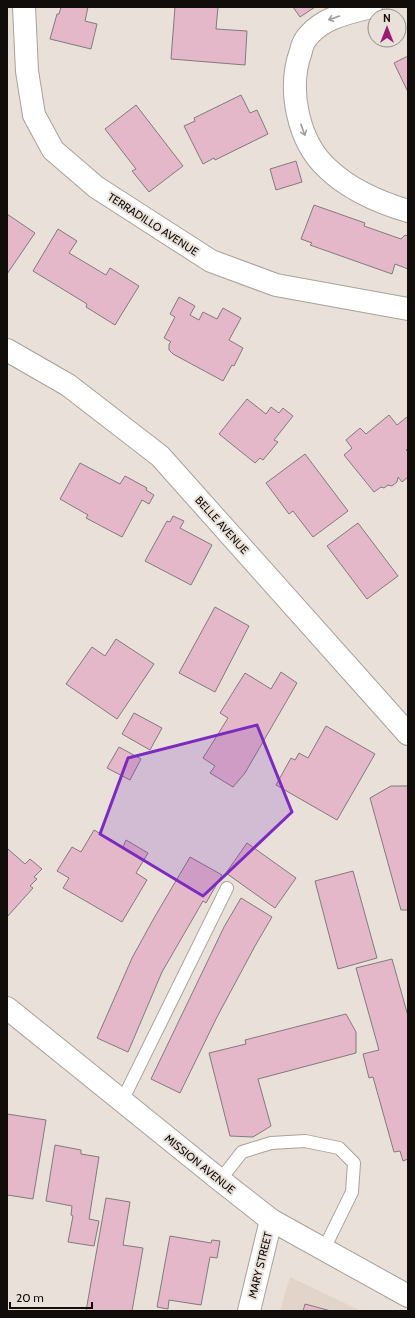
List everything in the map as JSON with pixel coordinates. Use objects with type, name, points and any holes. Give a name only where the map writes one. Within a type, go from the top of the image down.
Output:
[{"type":"street","name":"TERRADILLO AVENUE","points":[[24,7],[27,71],[34,115],[53,150],[96,187],[211,261],[276,285],[408,308]]},
{"type":"street","points":[[371,7],[326,21],[308,36],[297,60],[294,78],[298,117],[314,154],[328,170],[370,197],[408,211]]},
{"type":"street","name":"BELLE AVENUE","points":[[7,350],[68,385],[160,456],[407,728]]},
{"type":"street","name":"MISSION AVENUE","points":[[7,1008],[271,1220],[408,1296]]},
{"type":"street","name":"MARY STREET","points":[[249,1311],[271,1220]]},
{"type":"lane","points":[[122,1101],[227,888]]},
{"type":"lane","points":[[220,1180],[242,1152],[271,1143],[305,1141],[339,1148],[354,1163],[352,1192],[324,1249]]},
{"type":"highlighted area","points":[[257,725],[292,812],[203,896],[100,834],[128,758]]},
{"type":"shaded area","points":[[290,1277],[361,1311],[280,1311]]},
{"type":"building","points":[[61,7],[88,7],[85,21],[97,24],[91,49],[50,39],[57,14],[59,14]]},
{"type":"building","points":[[175,7],[218,7],[216,29],[247,31],[245,65],[171,59]]},
{"type":"building","points":[[293,7],[315,7],[300,17]]},
{"type":"building","points":[[408,56],[408,92],[394,63]]},
{"type":"building","points":[[241,95],[250,113],[257,110],[268,134],[215,160],[214,158],[203,164],[184,126],[195,121],[194,118]]},
{"type":"building","points":[[136,105],[183,166],[149,192],[132,171],[136,169],[105,129]]},
{"type":"building","points":[[296,161],[302,182],[276,190],[270,169]]},
{"type":"building","points":[[314,205],[365,223],[364,226],[401,239],[405,235],[408,236],[408,269],[395,264],[392,274],[310,245],[312,243],[301,239]]},
{"type":"building","points":[[7,214],[35,233],[7,274]]},
{"type":"building","points":[[58,229],[77,241],[69,253],[106,275],[110,268],[139,286],[115,325],[86,307],[87,304],[33,271]]},
{"type":"building","points":[[179,297],[195,306],[190,315],[199,320],[203,312],[217,319],[223,308],[241,318],[229,340],[243,348],[234,366],[232,365],[223,381],[173,354],[169,350],[169,344],[171,342],[164,338],[175,317],[170,314]]},
{"type":"building","points":[[247,399],[266,414],[271,407],[279,413],[283,408],[293,416],[274,440],[278,442],[263,460],[260,458],[255,463],[219,434]]},
{"type":"building","points":[[389,415],[397,425],[407,417],[408,418],[408,449],[406,450],[408,452],[408,477],[402,482],[398,477],[397,482],[392,486],[388,485],[384,488],[381,487],[374,492],[344,455],[352,448],[346,440],[360,428],[366,434]]},
{"type":"building","points":[[305,454],[348,511],[313,537],[293,511],[289,514],[266,483]]},
{"type":"building","points":[[80,463],[120,484],[125,476],[147,488],[146,490],[154,495],[149,504],[142,500],[122,537],[86,518],[88,515],[60,499]]},
{"type":"building","points":[[173,516],[184,521],[180,528],[212,545],[191,585],[145,561],[167,521],[170,522]]},
{"type":"building","points":[[358,523],[398,576],[367,599],[327,546]]},
{"type":"building","points":[[215,607],[249,626],[215,692],[179,673]]},
{"type":"building","points":[[116,639],[154,664],[117,719],[66,684],[92,647],[105,656]]},
{"type":"building","points":[[281,672],[297,683],[245,773],[233,787],[210,773],[215,766],[203,758],[228,718],[220,713],[245,673],[271,689]]},
{"type":"building","points":[[134,713],[162,728],[150,750],[122,734]]},
{"type":"building","points":[[326,726],[375,754],[337,820],[276,785],[291,758],[295,760],[299,753],[308,758]]},
{"type":"building","points":[[119,747],[141,759],[130,780],[107,768]]},
{"type":"building","points":[[391,786],[408,786],[408,910],[401,910],[370,798]]},
{"type":"building","points":[[94,830],[123,847],[126,840],[148,853],[136,873],[147,880],[122,922],[63,888],[69,878],[57,871],[72,847],[81,852]]},
{"type":"building","points":[[247,843],[296,878],[275,908],[226,873]]},
{"type":"building","points":[[8,849],[25,864],[30,859],[42,869],[34,877],[37,879],[30,886],[33,888],[7,917],[7,850]]},
{"type":"building","points":[[190,857],[222,875],[206,903],[203,901],[162,972],[128,1052],[97,1038],[132,958]]},
{"type":"building","points":[[353,871],[377,958],[338,969],[315,881]]},
{"type":"building","points":[[241,898],[272,917],[217,1017],[180,1093],[151,1079],[224,927]]},
{"type":"building","points":[[392,959],[408,1016],[408,1159],[403,1161],[400,1151],[394,1152],[373,1077],[369,1078],[363,1054],[379,1050],[356,968]]},
{"type":"building","points":[[346,1014],[356,1032],[356,1053],[258,1079],[271,1126],[253,1137],[230,1136],[209,1053],[246,1044],[245,1040]]},
{"type":"building","points":[[7,1114],[46,1120],[33,1199],[7,1195]]},
{"type":"building","points":[[55,1145],[81,1150],[81,1154],[99,1157],[89,1219],[99,1221],[94,1246],[68,1242],[73,1216],[71,1215],[72,1206],[46,1201]]},
{"type":"building","points":[[106,1198],[130,1202],[123,1245],[143,1248],[132,1311],[86,1311]]},
{"type":"building","points":[[170,1236],[211,1243],[212,1240],[220,1241],[217,1258],[210,1257],[201,1305],[169,1300],[168,1309],[157,1307]]},
{"type":"building","points":[[305,1304],[331,1311],[303,1311]]}]
